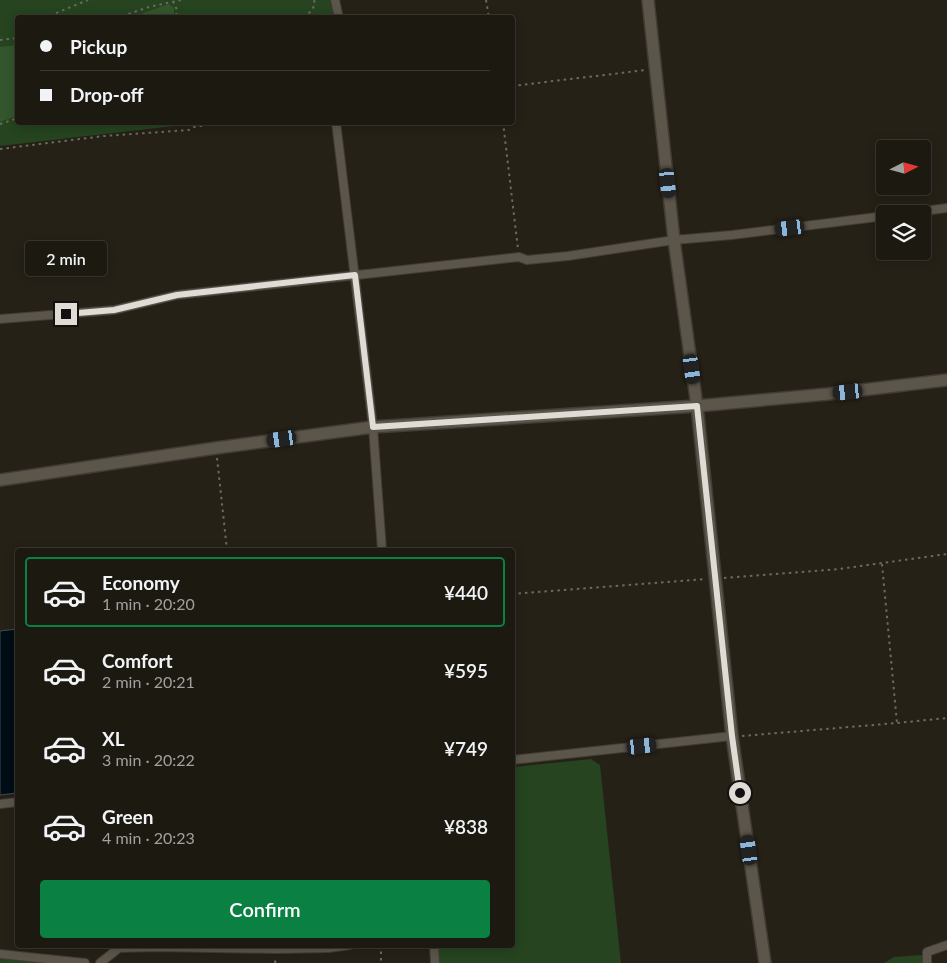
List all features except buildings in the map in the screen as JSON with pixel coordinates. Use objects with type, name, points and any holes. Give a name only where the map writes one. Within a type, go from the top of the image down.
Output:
[{"type":"street","points":[[335,0],[338,15]]},
{"type":"street","points":[[648,0],[674,240],[697,406],[732,736],[765,963]]},
{"type":"street","points":[[336,125],[373,427],[382,548]]},
{"type":"street","points":[[931,210],[947,208]]},
{"type":"street","points":[[0,319],[114,310],[177,295],[519,257],[527,260],[568,256],[674,240],[732,235],[876,217]]},
{"type":"street","points":[[0,480],[373,427],[697,406],[828,394],[947,380]]},
{"type":"street","points":[[515,760],[732,736]]},
{"type":"street","points":[[0,804],[15,802]]},
{"type":"street","points":[[927,963],[927,952],[947,945]]},
{"type":"street","points":[[100,963],[119,948]]},
{"type":"street","points":[[216,948],[328,948]]},
{"type":"street","points":[[434,948],[435,963]]},
{"type":"street","points":[[0,954],[85,963]]},
{"type":"path","points":[[51,15],[88,0]]},
{"type":"path","points":[[126,15],[181,0]]},
{"type":"path","points":[[307,15],[316,4],[314,0]]},
{"type":"path","points":[[486,0],[488,15]]},
{"type":"path","points":[[172,1],[177,10],[176,15]]},
{"type":"path","points":[[0,40],[15,38]]},
{"type":"path","points":[[515,86],[656,68]]},
{"type":"path","points":[[0,124],[15,119]]},
{"type":"path","points":[[0,149],[104,136],[189,130],[206,125]]},
{"type":"path","points":[[503,125],[519,257]]},
{"type":"path","points":[[216,448],[227,548]]},
{"type":"path","points":[[515,594],[839,569],[947,554]]},
{"type":"path","points":[[882,564],[897,724]]},
{"type":"path","points":[[732,736],[897,724],[947,718]]},
{"type":"path","points":[[380,948],[381,963]]},
{"type":"green space","points":[[0,0],[331,0],[335,15],[15,15],[15,125],[183,125],[0,146]]},
{"type":"green space","points":[[169,4],[174,8],[174,15],[138,15]]},
{"type":"green space","points":[[15,45],[15,117],[0,122],[0,47]]},
{"type":"green space","points":[[591,759],[600,765],[621,963],[438,963],[437,948],[515,948],[515,767]]},
{"type":"green space","points":[[922,955],[922,963],[884,963],[894,957]]},
{"type":"green space","points":[[0,958],[47,963],[0,963]]},
{"type":"shaded area","points":[[15,629],[15,793],[0,795],[0,631]]},
{"type":"route","points":[[66,314],[114,310],[177,295],[355,275],[373,427],[697,406],[732,736],[740,793]]}]
